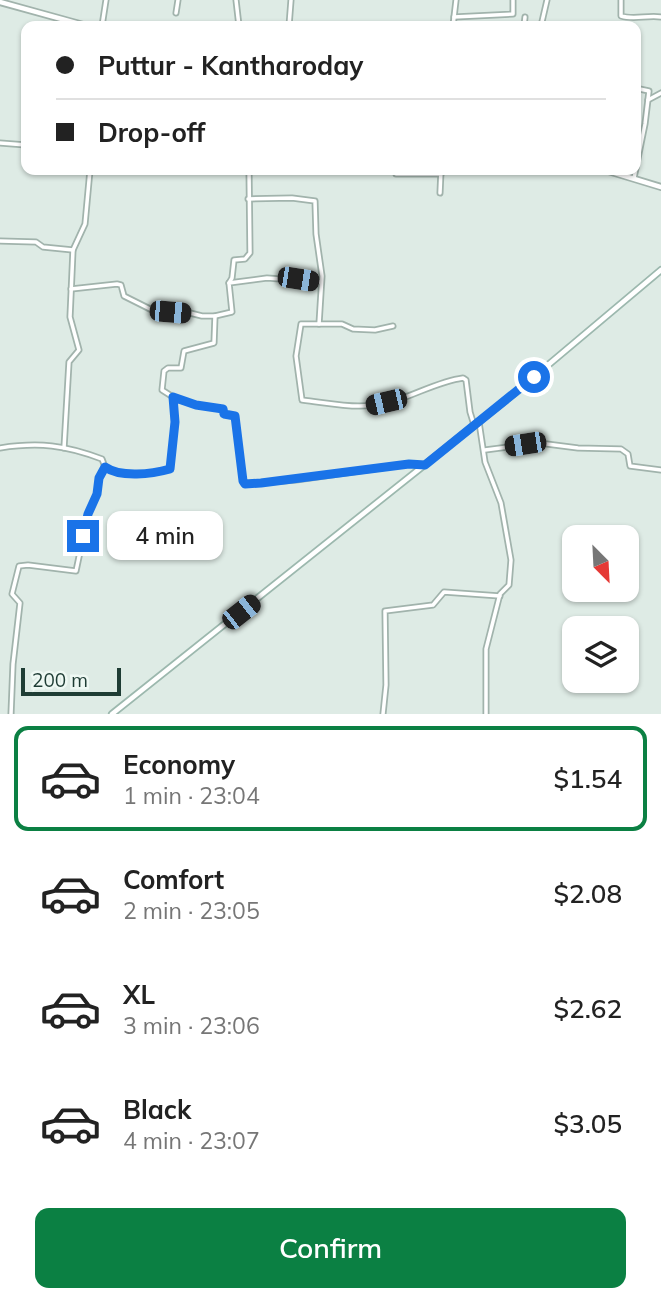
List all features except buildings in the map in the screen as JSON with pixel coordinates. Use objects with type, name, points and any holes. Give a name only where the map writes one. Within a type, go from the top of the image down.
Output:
[{"type":"main road","points":[[0,2],[69,21]]},
{"type":"main road","points":[[624,175],[661,187]]},
{"type":"main road","points":[[113,714],[477,424],[661,271]]},
{"type":"street","points":[[103,21],[106,0]]},
{"type":"street","points":[[176,13],[178,0]]},
{"type":"street","points":[[236,0],[238,21]]},
{"type":"street","points":[[289,21],[291,0]]},
{"type":"street","points":[[454,21],[456,0]]},
{"type":"street","points":[[454,17],[513,13],[513,0]]},
{"type":"street","points":[[542,21],[547,0]]},
{"type":"street","points":[[621,0],[621,16],[661,17]]},
{"type":"street","points":[[525,17],[525,21]]},
{"type":"street","points":[[641,89],[649,91],[641,144]]},
{"type":"street","points":[[648,100],[661,93]]},
{"type":"street","points":[[0,144],[21,145]]},
{"type":"street","points":[[64,447],[69,362],[79,350],[70,317],[73,250],[85,224],[90,175]]},
{"type":"street","points":[[71,289],[117,284],[121,285],[124,296],[154,310],[215,316],[232,312],[229,283],[234,260],[245,258],[250,253],[249,175]]},
{"type":"street","points":[[440,193],[441,175]]},
{"type":"street","points":[[248,199],[292,198],[315,201],[321,282],[319,324]]},
{"type":"street","points":[[0,241],[36,242],[43,247],[73,250]]},
{"type":"street","points":[[229,283],[267,278],[321,282]]},
{"type":"street","points":[[215,316],[214,343],[184,351],[181,368],[168,368],[164,371],[162,390],[173,397],[196,405],[223,409],[224,414],[235,416],[245,484],[296,480],[409,464],[425,465]]},
{"type":"street","points":[[393,326],[374,330],[353,329],[342,324],[301,324],[296,356],[302,400],[341,407],[371,406],[463,378],[466,380],[485,462],[495,485],[510,545],[509,585],[500,596],[486,649],[486,714]]},
{"type":"street","points":[[0,448],[30,443],[64,447],[102,459],[105,467],[115,472],[170,469],[175,422],[173,397]]},
{"type":"street","points":[[484,450],[539,443],[621,449],[628,454],[630,466],[661,470]]},
{"type":"street","points":[[11,714],[20,603],[12,594],[19,566],[76,571],[88,514],[105,467]]},
{"type":"street","points":[[383,714],[386,685],[385,611],[433,605],[444,592],[500,596]]},
{"type":"route","points":[[83,536],[88,514],[97,494],[99,478],[105,467],[124,473],[164,470],[172,466],[171,449],[175,422],[173,397],[196,405],[223,409],[224,414],[235,416],[245,484],[296,480],[409,464],[425,465],[534,377]]}]
